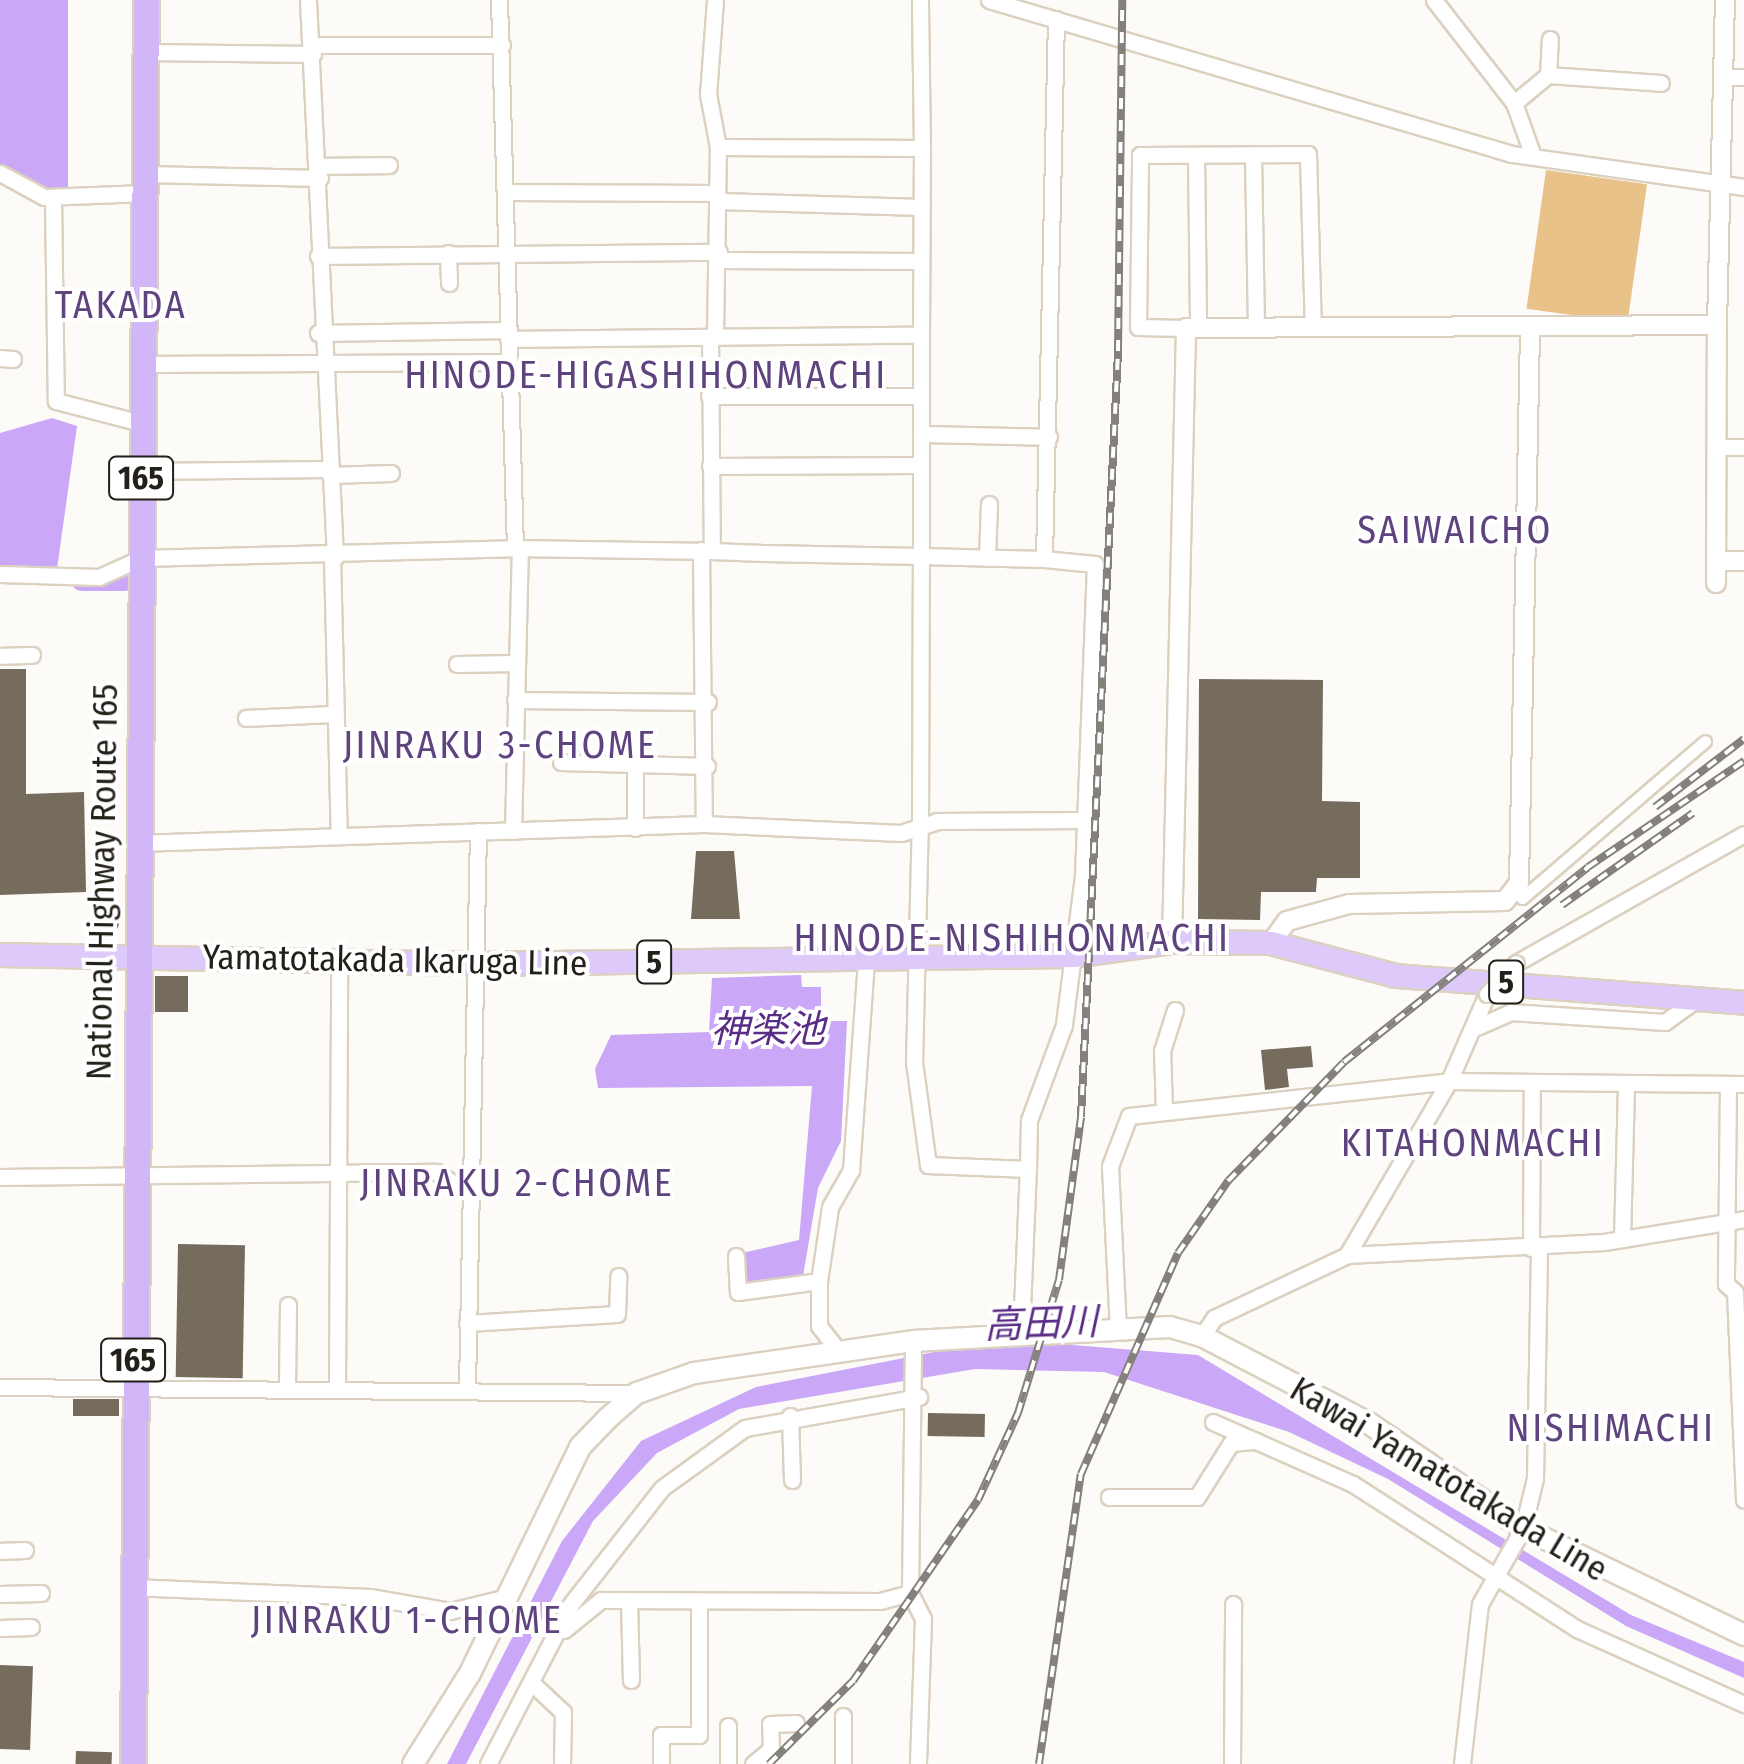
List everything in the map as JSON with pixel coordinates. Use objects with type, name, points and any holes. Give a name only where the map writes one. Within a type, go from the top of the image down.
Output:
[{"type":"highway","name":"National Highway Route 165","points":[[133,1764],[134,956],[146,0]]},
{"type":"main road","name":"Yamatotakada Ikaruga Line","points":[[0,956],[474,964],[1073,956],[1172,942],[1271,944],[1396,976],[1744,1003]]},
{"type":"main road","name":"Kawai Yamatotakada Line","points":[[413,1764],[507,1597],[580,1448],[637,1394],[694,1373],[838,1350],[1021,1333],[1118,1330],[1202,1336],[1370,1424],[1520,1531],[1744,1636]]},
{"type":"street","points":[[308,0],[319,172],[318,333],[334,557],[331,714],[339,835]]},
{"type":"street","points":[[498,0],[508,253],[508,362],[518,548],[513,831]]},
{"type":"street","points":[[704,824],[709,396],[718,256],[718,147],[708,94],[715,0]]},
{"type":"street","points":[[920,0],[920,824],[914,1062],[928,1165],[1028,1169]]},
{"type":"street","points":[[989,0],[1533,156],[1744,187]]},
{"type":"street","points":[[1434,0],[1514,103],[1533,156]]},
{"type":"street","points":[[1716,584],[1718,186],[1725,0]]},
{"type":"street","points":[[1044,559],[1056,19]]},
{"type":"street","points":[[1548,75],[1550,39]]},
{"type":"street","points":[[146,52],[502,45]]},
{"type":"street","points":[[1514,103],[1548,75],[1661,84]]},
{"type":"street","points":[[1722,76],[1744,77]]},
{"type":"street","points":[[718,147],[922,148]]},
{"type":"street","points":[[1253,154],[1256,328]]},
{"type":"street","points":[[1313,328],[1308,154],[1140,155],[1138,327],[1192,328],[1313,328],[1530,328],[1717,325]]},
{"type":"street","points":[[1172,942],[1196,156]]},
{"type":"street","points":[[0,173],[53,198],[145,184],[389,165]]},
{"type":"street","points":[[505,192],[922,207]]},
{"type":"street","points":[[53,198],[56,401],[142,423]]},
{"type":"street","points":[[448,253],[449,284]]},
{"type":"street","points":[[318,256],[508,253],[921,261]]},
{"type":"street","points":[[1530,328],[1519,883],[1522,898],[1705,741]]},
{"type":"street","points":[[318,333],[920,335]]},
{"type":"street","points":[[142,364],[508,362]]},
{"type":"street","points":[[709,396],[921,396]]},
{"type":"street","points":[[921,434],[1049,437]]},
{"type":"street","points":[[1718,447],[1744,447]]},
{"type":"street","points":[[710,466],[921,465]]},
{"type":"street","points":[[141,471],[390,473]]},
{"type":"street","points":[[987,558],[989,504]]},
{"type":"street","points":[[0,574],[99,577],[141,558],[334,557],[518,548],[1044,559],[1095,564],[1084,820],[1073,956],[1054,1070],[1029,1120],[1021,1333]]},
{"type":"street","points":[[1716,561],[1744,561]]},
{"type":"street","points":[[0,656],[32,655]]},
{"type":"street","points":[[457,664],[515,663]]},
{"type":"street","points":[[514,700],[708,702]]},
{"type":"street","points":[[246,718],[331,714]]},
{"type":"street","points":[[561,762],[707,766]]},
{"type":"street","points":[[635,765],[635,828]]},
{"type":"street","points":[[136,843],[704,824],[901,834],[920,824],[1084,820]]},
{"type":"street","points":[[467,1387],[464,1190],[478,831]]},
{"type":"street","points":[[1347,1255],[1449,1080],[1477,1027],[1487,994],[1516,964],[1744,834]]},
{"type":"street","points":[[1271,944],[1287,922],[1350,904],[1505,901],[1519,883]]},
{"type":"street","points":[[838,1350],[820,1326],[818,1281],[830,1207],[851,1170],[866,959]]},
{"type":"street","points":[[337,1388],[338,963]]},
{"type":"street","points":[[1477,1027],[1510,1012],[1666,1022],[1697,999]]},
{"type":"street","points":[[1164,1110],[1162,1050],[1175,1010]]},
{"type":"street","points":[[1118,1330],[1115,1136],[1129,1116],[1449,1080],[1736,1084],[1724,1222],[1726,1284],[1740,1292],[1744,1500]]},
{"type":"street","points":[[1462,1764],[1471,1645],[1497,1568],[1520,1531],[1535,1478],[1532,1083]]},
{"type":"street","points":[[1622,1238],[1626,1084]]},
{"type":"street","points":[[0,1177],[336,1170],[436,1172],[464,1190]]},
{"type":"street","points":[[1202,1336],[1214,1318],[1347,1255],[1535,1248],[1744,1219]]},
{"type":"street","points":[[736,1256],[738,1292],[818,1281]]},
{"type":"street","points":[[467,1323],[617,1314],[618,1276]]},
{"type":"street","points":[[287,1386],[288,1305]]},
{"type":"street","points":[[913,1344],[918,1391],[910,1593],[923,1619],[918,1764]]},
{"type":"street","points":[[0,1387],[133,1382],[637,1394]]},
{"type":"street","points":[[488,1764],[535,1686],[564,1630],[572,1604],[662,1488],[745,1428],[918,1391]]},
{"type":"street","points":[[790,1416],[792,1480]]},
{"type":"street","points":[[1213,1422],[1369,1494],[1497,1568],[1577,1629],[1744,1704]]},
{"type":"street","points":[[1110,1497],[1197,1497],[1231,1443],[1260,1441]]},
{"type":"street","points":[[0,1551],[25,1550]]},
{"type":"street","points":[[131,1586],[450,1610],[507,1597]]},
{"type":"street","points":[[0,1594],[41,1593]]},
{"type":"street","points":[[564,1630],[591,1602],[910,1593]]},
{"type":"street","points":[[629,1600],[631,1680]]},
{"type":"street","points":[[661,1764],[661,1735],[698,1734],[699,1601]]},
{"type":"street","points":[[1232,1764],[1233,1604]]},
{"type":"street","points":[[0,1628],[32,1628]]},
{"type":"street","points":[[535,1686],[563,1712],[562,1764]]},
{"type":"street","points":[[843,1764],[844,1716]]},
{"type":"street","points":[[753,1764],[771,1748],[770,1724],[796,1723]]},
{"type":"street","points":[[728,1726],[728,1764]]},
{"type":"shaded area","points":[[1546,170],[1647,184],[1628,323],[1527,309]]},
{"type":"water","points":[[0,0],[68,0],[68,187],[59,193],[0,167]]},
{"type":"water","points":[[52,418],[77,426],[57,569],[0,566],[0,433]]},
{"type":"water","name":"神楽池","points":[[801,975],[802,987],[821,987],[821,1021],[847,1021],[841,1141],[818,1188],[803,1276],[743,1284],[742,1253],[799,1240],[812,1086],[598,1088],[595,1069],[611,1035],[709,1032],[712,978]]},
{"type":"water","points":[[1060,1344],[1198,1355],[1631,1615],[1744,1662],[1744,1678],[1626,1626],[1388,1479],[1289,1432],[1104,1372],[975,1369],[739,1409],[657,1453],[593,1521],[466,1764],[447,1764],[562,1541],[641,1441],[756,1387],[955,1348]]},
{"type":"building","points":[[0,669],[26,669],[26,794],[84,792],[86,892],[0,895]]},
{"type":"building","points":[[1199,679],[1323,680],[1322,801],[1360,802],[1360,878],[1317,878],[1316,892],[1261,892],[1260,920],[1198,919]]},
{"type":"building","points":[[696,851],[734,851],[740,919],[691,919]]},
{"type":"building","points":[[106,909],[115,913],[119,922],[115,931],[106,935],[97,931],[93,922],[97,913]]},
{"type":"building","points":[[155,976],[188,976],[188,1012],[155,1012]]},
{"type":"building","points":[[1311,1046],[1313,1067],[1287,1069],[1289,1087],[1265,1090],[1261,1050]]},
{"type":"building","points":[[178,1244],[245,1245],[243,1378],[176,1377]]},
{"type":"building","points":[[73,1399],[119,1399],[119,1416],[73,1416]]},
{"type":"building","points":[[928,1413],[985,1414],[985,1437],[928,1436]]},
{"type":"building","points":[[0,1665],[33,1666],[30,1750],[0,1749]]},
{"type":"building","points":[[76,1751],[112,1752],[112,1764],[76,1764]]},
{"type":"waterway","points":[[82,580],[124,580]]},
{"type":"railway","points":[[769,1764],[853,1681],[978,1500],[1018,1413],[1059,1280],[1081,1117],[1118,351],[1122,0]]},
{"type":"railway","points":[[1655,807],[1744,739]]},
{"type":"railway","points":[[1039,1764],[1081,1474],[1178,1253],[1228,1181],[1344,1062],[1588,867],[1744,761]]},
{"type":"railway","points":[[1562,905],[1693,813]]},
{"type":"district","name":"TAKADA","points":[[121,306]]},
{"type":"district","name":"HINODE-HIGASHIHONMACHI","points":[[646,376]]},
{"type":"district","name":"SAIWAICHO","points":[[1455,531]]},
{"type":"district","name":"JINRAKU 3-CHOME","points":[[500,746]]},
{"type":"district","name":"HINODE-NISHIHONMACHI","points":[[1012,939]]},
{"type":"district","name":"KITAHONMACHI","points":[[1473,1144]]},
{"type":"district","name":"JINRAKU 2-CHOME","points":[[517,1184]]},
{"type":"district","name":"NISHIMACHI","points":[[1611,1429]]},
{"type":"district","name":"JINRAKU 1-CHOME","points":[[407,1621]]},
{"type":"water label","name":"高田川","points":[[1041,1324]]}]
